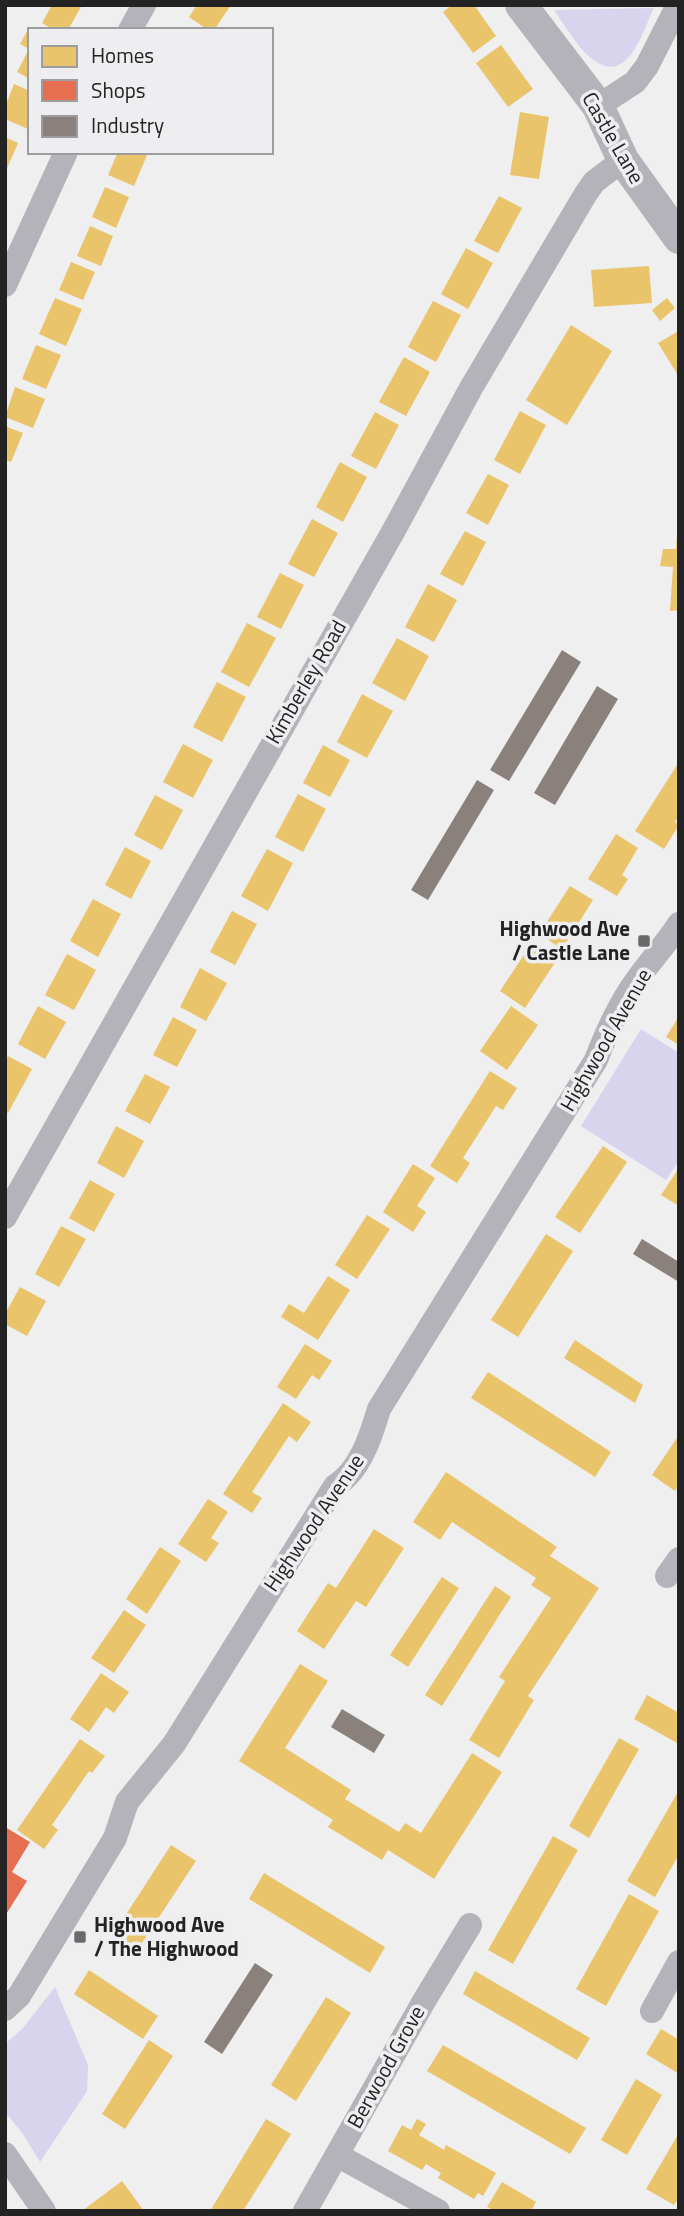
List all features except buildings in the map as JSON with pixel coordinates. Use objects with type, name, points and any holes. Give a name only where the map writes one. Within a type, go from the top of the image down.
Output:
[{"type":"street","points":[[131,28],[144,5]]},
{"type":"street","name":"Castle Lane","points":[[521,5],[598,106],[623,160],[679,238]]},
{"type":"street","points":[[598,106],[635,82],[647,66],[678,5]]},
{"type":"street","points":[[5,285],[65,154]]},
{"type":"street","name":"Kimberley Road","points":[[5,1217],[394,530],[471,388],[585,195],[594,182],[623,160]]},
{"type":"street","name":"Highwood Avenue","points":[[5,2009],[19,1996],[115,1838],[127,1802],[174,1744],[335,1486],[346,1480],[370,1437],[379,1409],[596,1060],[611,1022],[637,979],[679,924]]},
{"type":"street","name":"Berwood Grove","points":[[305,2211],[470,1925]]},
{"type":"street","points":[[652,2011],[676,1975]]},
{"type":"street","points":[[5,2154],[44,2211]]},
{"type":"street","points":[[337,2155],[438,2211]]},
{"type":"shaded area","points":[[654,8],[632,53],[621,64],[609,67],[588,55],[554,10]]},
{"type":"shaded area","points":[[641,1029],[679,1053],[679,1160],[666,1180],[581,1126]]},
{"type":"shaded area","points":[[55,1987],[88,2065],[87,2091],[40,2162],[23,2134],[5,2112],[5,2044],[23,2028]]},
{"type":"place","name":"Highwood Ave / Castle Lane","points":[[644,941]]},
{"type":"place","name":"Highwood Ave / The Highwood","points":[[80,1937]]}]
